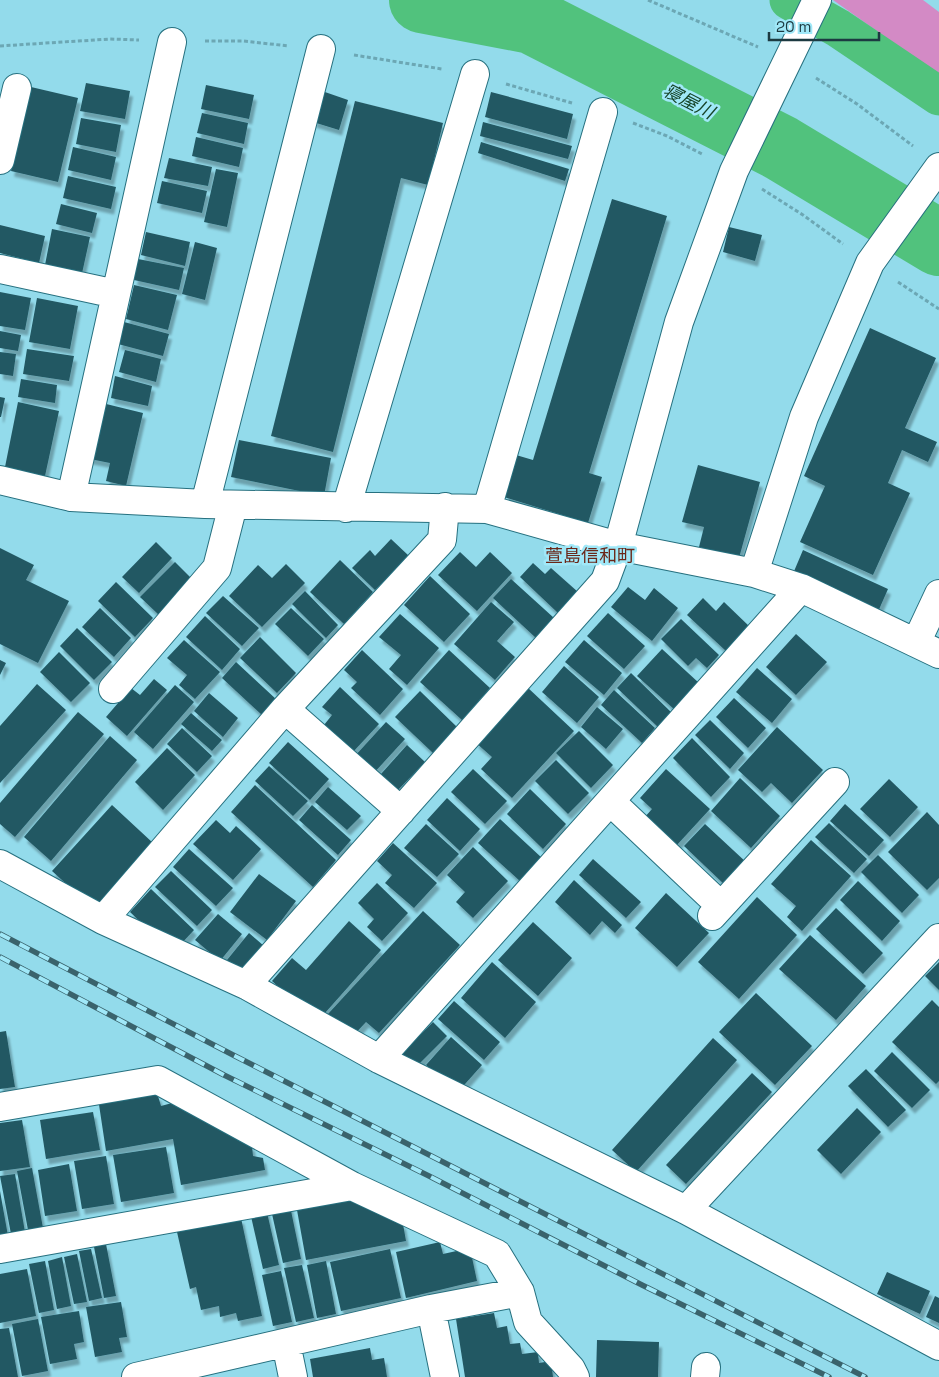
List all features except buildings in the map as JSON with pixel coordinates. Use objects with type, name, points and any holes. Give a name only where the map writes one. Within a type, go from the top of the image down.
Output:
[{"type":"street","points":[[246,985],[605,581],[618,546],[679,322],[741,158],[817,0]]},
{"type":"street","points":[[71,497],[172,42]]},
{"type":"street","points":[[205,504],[321,49]]},
{"type":"street","points":[[346,508],[475,74]]},
{"type":"street","points":[[0,160],[17,88]]},
{"type":"street","points":[[487,509],[603,112]]},
{"type":"street","points":[[754,573],[804,417],[870,263],[936,172]]},
{"type":"street","points":[[0,269],[116,294]]},
{"type":"street","points":[[0,480],[71,497],[233,505],[487,509],[618,546],[754,573],[801,588],[927,649],[939,594]]},
{"type":"street","points":[[112,688],[217,568],[233,505]]},
{"type":"street","points":[[103,920],[285,709],[442,540],[445,507]]},
{"type":"street","points":[[379,1059],[801,588]]},
{"type":"street","points":[[285,709],[401,811]]},
{"type":"street","points":[[610,801],[717,911],[835,782]]},
{"type":"street","points":[[0,864],[103,920],[246,985],[379,1059],[686,1210],[939,1346]]},
{"type":"street","points":[[686,1210],[939,938]]},
{"type":"street","points":[[0,1107],[158,1080],[352,1186],[497,1254],[520,1292],[528,1322],[572,1369],[575,1377]]},
{"type":"street","points":[[0,1249],[352,1186]]},
{"type":"street","points":[[136,1377],[431,1309],[520,1292]]},
{"type":"street","points":[[431,1309],[445,1377]]},
{"type":"street","points":[[286,1343],[293,1377]]},
{"type":"path","points":[[870,263],[939,309]]},
{"type":"shaded area","points":[[833,0],[923,0],[939,12],[939,75]]},
{"type":"waterway","name":"寝屋川","points":[[422,0],[532,21],[781,148],[939,243]]},
{"type":"waterway","points":[[789,0],[838,28],[939,96]]},
{"type":"railway","points":[[0,934],[865,1377]]},
{"type":"railway","points":[[0,957],[224,1075],[829,1377]]},
{"type":"district","name":"萱島信和町","points":[[590,555]]}]
